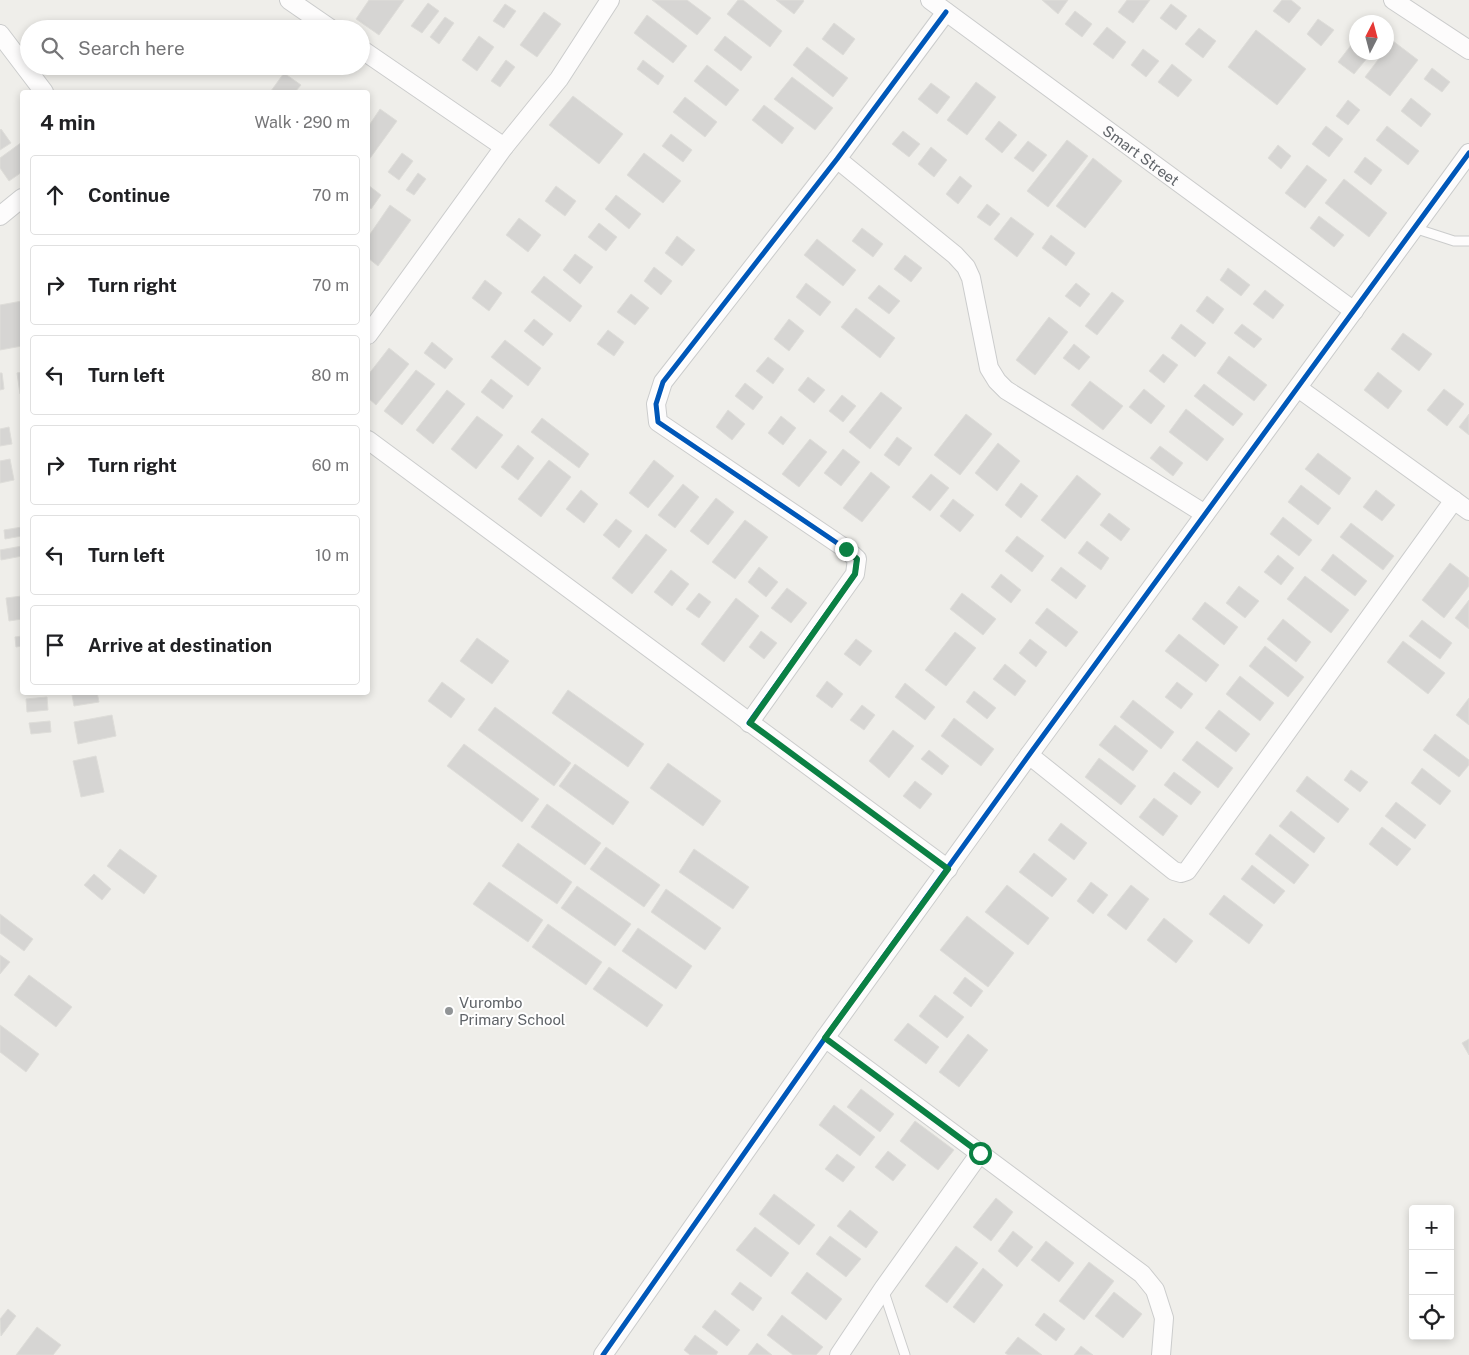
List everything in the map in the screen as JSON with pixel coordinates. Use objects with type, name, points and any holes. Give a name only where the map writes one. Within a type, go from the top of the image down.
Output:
[{"type":"street","points":[[289,0],[318,20]]},
{"type":"street","points":[[370,332],[504,147],[559,78],[610,0]]},
{"type":"street","name":"Smart Street","points":[[930,0],[1354,311]]},
{"type":"street","points":[[1393,0],[1469,50]]},
{"type":"street","points":[[750,723],[855,574],[857,559],[846,549],[658,422],[656,404],[663,382],[836,160],[946,12]]},
{"type":"street","points":[[0,34],[20,60]]},
{"type":"street","points":[[370,55],[504,147]]},
{"type":"street","points":[[31,75],[42,90]]},
{"type":"street","points":[[603,1355],[825,1038],[1029,755],[1469,153]]},
{"type":"street","points":[[836,160],[955,255],[966,267],[971,278],[989,368],[997,381],[1006,390],[1205,514]]},
{"type":"street","points":[[0,216],[20,200]]},
{"type":"street","points":[[1298,388],[1469,511]]},
{"type":"street","points":[[370,441],[948,869]]},
{"type":"street","points":[[1029,755],[1174,871],[1181,873],[1187,871],[1454,500]]},
{"type":"street","points":[[825,1038],[1142,1274],[1155,1290],[1164,1318],[1161,1355]]},
{"type":"street","points":[[839,1355],[883,1289],[980,1153]]},
{"type":"lane","points":[[1414,228],[1454,241],[1469,241]]},
{"type":"lane","points":[[883,1289],[905,1355]]},
{"type":"building","points":[[369,0],[404,0],[379,35],[370,29],[370,20],[356,19]]},
{"type":"building","points":[[652,0],[687,0],[711,18],[697,35]]},
{"type":"building","points":[[738,0],[743,0],[782,31],[770,47],[727,14]]},
{"type":"building","points":[[776,0],[803,0],[804,1],[794,14]]},
{"type":"building","points":[[1042,0],[1068,0],[1058,14]]},
{"type":"building","points":[[1127,0],[1150,0],[1133,23],[1118,12]]},
{"type":"building","points":[[1282,0],[1291,0],[1301,8],[1289,23],[1273,11]]},
{"type":"building","points":[[428,3],[439,11],[422,33],[411,26]]},
{"type":"building","points":[[505,4],[516,11],[504,28],[493,21]]},
{"type":"building","points":[[1171,4],[1187,16],[1176,30],[1160,18]]},
{"type":"building","points":[[1075,11],[1092,24],[1082,37],[1065,24]]},
{"type":"building","points":[[544,12],[561,24],[537,57],[520,45]]},
{"type":"building","points":[[647,15],[687,46],[673,63],[634,33]]},
{"type":"building","points":[[445,17],[454,23],[439,44],[430,37]]},
{"type":"building","points":[[1318,19],[1334,30],[1321,46],[1307,34]]},
{"type":"building","points":[[834,23],[855,39],[843,55],[822,39]]},
{"type":"building","points":[[1107,27],[1126,42],[1113,59],[1093,44]]},
{"type":"building","points":[[1199,28],[1216,41],[1203,58],[1185,44]]},
{"type":"building","points":[[1256,30],[1306,69],[1277,105],[1228,67]]},
{"type":"building","points":[[479,36],[494,47],[477,71],[462,60]]},
{"type":"building","points":[[725,36],[752,57],[741,71],[714,50]]},
{"type":"building","points":[[1394,42],[1418,60],[1390,96],[1365,77],[1378,60],[1394,60]]},
{"type":"building","points":[[807,47],[848,78],[833,97],[793,65]]},
{"type":"building","points":[[1349,48],[1349,60],[1366,60],[1354,74],[1338,62]]},
{"type":"building","points":[[1143,49],[1159,61],[1146,77],[1131,65]]},
{"type":"building","points":[[506,60],[515,67],[500,87],[491,81]]},
{"type":"building","points":[[643,60],[664,76],[658,85],[637,69]]},
{"type":"building","points":[[1172,64],[1192,80],[1178,97],[1158,82]]},
{"type":"building","points":[[707,65],[739,90],[726,106],[694,81]]},
{"type":"building","points":[[1432,68],[1450,82],[1442,92],[1424,79]]},
{"type":"building","points":[[283,75],[287,75],[301,85],[297,90],[272,90]]},
{"type":"building","points":[[792,77],[833,108],[815,130],[774,99]]},
{"type":"building","points":[[976,82],[996,97],[967,135],[947,120]]},
{"type":"building","points":[[931,83],[950,97],[937,114],[918,99]]},
{"type":"building","points":[[573,96],[623,134],[599,164],[549,125]]},
{"type":"building","points":[[685,97],[717,122],[705,137],[673,112]]},
{"type":"building","points":[[1411,98],[1431,114],[1421,127],[1401,111]]},
{"type":"building","points":[[1348,100],[1360,110],[1348,125],[1336,116]]},
{"type":"building","points":[[764,105],[794,128],[782,144],[752,120]]},
{"type":"building","points":[[380,109],[397,121],[370,158],[370,124]]},
{"type":"building","points":[[999,121],[1017,135],[1002,153],[985,139]]},
{"type":"building","points":[[1326,126],[1343,139],[1329,157],[1312,144]]},
{"type":"building","points":[[1387,126],[1419,151],[1408,165],[1376,140]]},
{"type":"building","points":[[0,130],[11,143],[0,150]]},
{"type":"building","points":[[903,131],[920,144],[909,157],[892,144]]},
{"type":"building","points":[[671,134],[692,150],[683,162],[662,146]]},
{"type":"building","points":[[1067,140],[1088,156],[1048,207],[1027,191]]},
{"type":"building","points":[[1028,141],[1047,155],[1033,172],[1014,158]]},
{"type":"building","points":[[20,143],[20,173],[9,181],[0,168],[0,158]]},
{"type":"building","points":[[1278,145],[1291,156],[1281,169],[1268,158]]},
{"type":"building","points":[[931,147],[947,160],[934,177],[918,164]]},
{"type":"building","points":[[402,153],[413,161],[399,180],[388,172]]},
{"type":"building","points":[[644,153],[681,181],[663,203],[627,175]]},
{"type":"building","points":[[1365,157],[1382,170],[1371,185],[1354,172]]},
{"type":"building","points":[[1093,158],[1122,181],[1085,228],[1056,206]]},
{"type":"building","points":[[1307,165],[1327,180],[1305,208],[1285,193]]},
{"type":"building","points":[[418,173],[426,179],[414,195],[406,190]]},
{"type":"building","points":[[960,176],[972,186],[958,204],[946,194]]},
{"type":"building","points":[[1344,179],[1387,213],[1369,237],[1325,203]]},
{"type":"building","points":[[556,186],[576,201],[565,216],[545,201]]},
{"type":"building","points":[[370,187],[381,195],[370,208]]},
{"type":"building","points":[[616,195],[641,214],[629,229],[605,209]]},
{"type":"building","points":[[987,204],[1000,214],[990,226],[977,217]]},
{"type":"building","points":[[390,205],[411,220],[378,266],[370,260],[370,234]]},
{"type":"building","points":[[1319,216],[1344,235],[1334,247],[1310,228]]},
{"type":"building","points":[[1011,217],[1034,234],[1017,257],[994,239]]},
{"type":"building","points":[[519,218],[541,235],[528,252],[506,235]]},
{"type":"building","points":[[599,223],[617,237],[606,251],[588,237]]},
{"type":"building","points":[[862,228],[883,244],[873,257],[852,241]]},
{"type":"building","points":[[1051,235],[1075,253],[1066,266],[1042,248]]},
{"type":"building","points":[[677,236],[695,250],[682,266],[665,253]]},
{"type":"building","points":[[817,239],[856,270],[843,286],[804,255]]},
{"type":"building","points":[[575,254],[593,267],[580,284],[563,270]]},
{"type":"building","points":[[905,255],[922,268],[911,282],[894,269]]},
{"type":"building","points":[[654,267],[672,281],[661,295],[644,281]]},
{"type":"building","points":[[1228,268],[1250,285],[1241,296],[1220,280]]},
{"type":"building","points":[[544,276],[582,306],[570,322],[531,292]]},
{"type":"building","points":[[485,280],[502,293],[489,311],[472,298]]},
{"type":"building","points":[[806,283],[831,302],[820,316],[796,297]]},
{"type":"building","points":[[1076,283],[1090,294],[1080,307],[1065,296]]},
{"type":"building","points":[[879,285],[900,301],[889,314],[868,298]]},
{"type":"building","points":[[1265,290],[1284,305],[1273,319],[1253,304]]},
{"type":"building","points":[[1112,292],[1124,301],[1097,335],[1085,326]]},
{"type":"building","points":[[631,294],[649,308],[635,325],[617,312]]},
{"type":"building","points":[[1207,296],[1224,309],[1213,324],[1196,311]]},
{"type":"building","points":[[20,301],[20,346],[0,350],[0,305]]},
{"type":"building","points":[[856,308],[895,338],[880,358],[841,327]]},
{"type":"building","points":[[1049,317],[1068,332],[1035,375],[1016,360]]},
{"type":"building","points":[[534,319],[553,334],[543,346],[524,331]]},
{"type":"building","points":[[789,319],[804,331],[789,351],[774,339]]},
{"type":"building","points":[[1181,324],[1206,343],[1195,357],[1171,338]]},
{"type":"building","points":[[1242,324],[1262,339],[1254,348],[1234,333]]},
{"type":"building","points":[[608,330],[624,342],[614,356],[597,344]]},
{"type":"building","points":[[1403,333],[1432,354],[1419,371],[1391,349]]},
{"type":"building","points":[[505,340],[541,368],[528,386],[491,357]]},
{"type":"building","points":[[432,342],[453,359],[445,369],[424,353]]},
{"type":"building","points":[[1074,344],[1090,357],[1079,370],[1063,358]]},
{"type":"building","points":[[389,348],[409,364],[376,405],[370,400],[370,372]]},
{"type":"building","points":[[1163,354],[1178,365],[1164,383],[1149,371]]},
{"type":"building","points":[[1229,356],[1267,385],[1254,401],[1217,373]]},
{"type":"building","points":[[768,357],[784,369],[773,384],[756,371]]},
{"type":"building","points":[[416,370],[435,384],[402,425],[384,411]]},
{"type":"building","points":[[20,372],[20,394],[17,373]]},
{"type":"building","points":[[1378,372],[1402,391],[1388,409],[1364,390]]},
{"type":"building","points":[[0,373],[2,373],[4,389],[0,390]]},
{"type":"building","points":[[808,377],[825,390],[814,403],[798,390]]},
{"type":"building","points":[[491,379],[513,396],[503,409],[481,392]]},
{"type":"building","points":[[1090,381],[1123,406],[1103,430],[1071,405]]},
{"type":"building","points":[[745,383],[763,397],[753,410],[735,396]]},
{"type":"building","points":[[1204,384],[1243,414],[1233,426],[1194,396]]},
{"type":"building","points":[[1144,389],[1165,406],[1151,424],[1129,407]]},
{"type":"building","points":[[1444,389],[1464,404],[1447,426],[1427,410]]},
{"type":"building","points":[[447,390],[465,404],[433,444],[416,430]]},
{"type":"building","points":[[881,392],[902,408],[870,449],[849,432]]},
{"type":"building","points":[[842,395],[856,406],[843,422],[829,411]]},
{"type":"building","points":[[1186,409],[1224,439],[1207,461],[1169,432]]},
{"type":"building","points":[[728,410],[745,424],[732,440],[716,427]]},
{"type":"building","points":[[966,414],[992,434],[960,475],[934,455]]},
{"type":"building","points":[[1469,414],[1469,435],[1459,427]]},
{"type":"building","points":[[477,416],[503,435],[476,469],[451,449]]},
{"type":"building","points":[[781,416],[796,428],[783,445],[768,433]]},
{"type":"building","points":[[542,418],[589,454],[579,468],[531,432]]},
{"type":"building","points":[[9,427],[12,444],[0,446],[0,429]]},
{"type":"building","points":[[897,437],[912,448],[899,466],[884,455]]},
{"type":"building","points":[[810,439],[827,452],[799,487],[782,474]]},
{"type":"building","points":[[998,443],[1020,461],[997,491],[975,473]]},
{"type":"building","points":[[518,445],[534,458],[518,480],[501,467]]},
{"type":"building","points":[[1160,446],[1183,463],[1173,476],[1150,458]]},
{"type":"building","points":[[843,449],[860,462],[841,486],[824,473]]},
{"type":"building","points":[[1318,453],[1351,478],[1339,495],[1305,469]]},
{"type":"building","points":[[10,459],[14,480],[0,483],[0,461]]},
{"type":"building","points":[[549,460],[571,477],[541,517],[518,499]]},
{"type":"building","points":[[654,460],[674,476],[648,508],[629,493]]},
{"type":"building","points":[[871,472],[890,487],[862,522],[843,508]]},
{"type":"building","points":[[931,474],[949,488],[930,511],[912,497]]},
{"type":"building","points":[[1077,475],[1101,494],[1065,539],[1041,520]]},
{"type":"building","points":[[1021,483],[1038,496],[1021,518],[1005,505]]},
{"type":"building","points":[[683,484],[699,497],[675,528],[658,515]]},
{"type":"building","points":[[1301,485],[1331,508],[1318,525],[1288,502]]},
{"type":"building","points":[[581,490],[598,504],[584,523],[566,509]]},
{"type":"building","points":[[1376,490],[1395,505],[1382,521],[1363,507]]},
{"type":"building","points":[[716,498],[734,512],[708,545],[690,531]]},
{"type":"building","points":[[953,499],[974,515],[960,532],[940,516]]},
{"type":"building","points":[[1109,513],[1130,529],[1121,541],[1100,525]]},
{"type":"building","points":[[1283,517],[1312,540],[1299,556],[1270,534]]},
{"type":"building","points":[[616,519],[632,531],[619,548],[603,535]]},
{"type":"building","points":[[745,520],[768,537],[735,579],[712,562]]},
{"type":"building","points":[[1351,523],[1394,556],[1383,570],[1340,537]]},
{"type":"building","points":[[20,527],[20,536],[5,539],[4,530]]},
{"type":"building","points":[[646,534],[667,550],[632,594],[612,578]]},
{"type":"building","points":[[1017,536],[1044,556],[1032,572],[1005,551]]},
{"type":"building","points":[[1087,541],[1109,558],[1101,570],[1078,553]]},
{"type":"building","points":[[20,546],[20,556],[1,560],[0,550]]},
{"type":"building","points":[[1333,554],[1367,581],[1355,596],[1321,570]]},
{"type":"building","points":[[1278,555],[1294,568],[1281,585],[1264,572]]},
{"type":"building","points":[[1450,563],[1469,578],[1469,586],[1444,618],[1422,600]]},
{"type":"building","points":[[759,567],[778,582],[766,597],[748,582]]},
{"type":"building","points":[[1061,567],[1086,586],[1076,599],[1051,580]]},
{"type":"building","points":[[671,570],[689,584],[672,606],[654,592]]},
{"type":"building","points":[[1001,574],[1021,590],[1011,603],[991,587]]},
{"type":"building","points":[[1305,576],[1349,610],[1331,633],[1287,599]]},
{"type":"building","points":[[1239,586],[1259,601],[1245,618],[1226,603]]},
{"type":"building","points":[[787,588],[807,603],[791,623],[771,608]]},
{"type":"building","points":[[699,593],[711,602],[699,618],[686,609]]},
{"type":"building","points":[[962,593],[996,619],[983,635],[950,609]]},
{"type":"building","points":[[20,596],[20,619],[9,621],[6,598]]},
{"type":"building","points":[[736,598],[759,616],[724,662],[701,644]]},
{"type":"building","points":[[1469,600],[1469,629],[1455,618]]},
{"type":"building","points":[[1205,602],[1238,627],[1224,645],[1192,619]]},
{"type":"building","points":[[1047,608],[1078,632],[1066,647],[1035,623]]},
{"type":"building","points":[[1283,619],[1311,642],[1296,662],[1267,639]]},
{"type":"building","points":[[1422,620],[1452,643],[1440,659],[1409,636]]},
{"type":"building","points":[[761,631],[777,643],[764,659],[749,647]]},
{"type":"building","points":[[955,632],[976,648],[946,686],[925,670]]},
{"type":"building","points":[[1179,634],[1219,665],[1206,682],[1165,651]]},
{"type":"building","points":[[20,636],[20,646],[16,647],[15,637]]},
{"type":"building","points":[[477,638],[509,661],[492,684],[460,661]]},
{"type":"building","points":[[856,639],[872,651],[860,666],[844,654]]},
{"type":"building","points":[[1030,639],[1047,652],[1036,667],[1019,653]]},
{"type":"building","points":[[1403,641],[1445,673],[1428,694],[1387,662]]},
{"type":"building","points":[[1265,646],[1304,677],[1288,697],[1249,666]]},
{"type":"building","points":[[1005,664],[1026,681],[1015,696],[993,679]]},
{"type":"building","points":[[1240,676],[1274,703],[1260,721],[1226,694]]},
{"type":"building","points":[[827,681],[843,694],[832,708],[816,696]]},
{"type":"building","points":[[442,682],[465,699],[451,718],[428,701]]},
{"type":"building","points":[[1177,682],[1193,694],[1181,709],[1165,697]]},
{"type":"building","points":[[905,683],[935,707],[925,720],[895,697]]},
{"type":"building","points":[[568,690],[644,744],[628,767],[552,713]]},
{"type":"building","points":[[974,691],[996,708],[987,719],[966,702]]},
{"type":"building","points":[[72,695],[98,695],[99,702],[74,706]]},
{"type":"building","points":[[47,697],[48,710],[27,712],[26,699]]},
{"type":"building","points":[[1469,698],[1469,725],[1456,715]]},
{"type":"building","points":[[1133,700],[1174,732],[1161,749],[1120,717]]},
{"type":"building","points":[[862,705],[875,715],[864,730],[850,720]]},
{"type":"building","points":[[495,707],[571,763],[554,786],[478,730]]},
{"type":"building","points":[[1219,710],[1250,734],[1236,752],[1205,728]]},
{"type":"building","points":[[112,715],[116,736],[78,744],[74,722]]},
{"type":"building","points":[[954,718],[994,749],[981,766],[941,736]]},
{"type":"building","points":[[50,721],[51,732],[31,734],[29,723]]},
{"type":"building","points":[[1115,725],[1148,751],[1133,771],[1099,745]]},
{"type":"building","points":[[893,730],[914,746],[889,778],[869,761]]},
{"type":"building","points":[[1435,734],[1469,760],[1469,765],[1459,777],[1423,750]]},
{"type":"building","points":[[1197,741],[1233,768],[1218,788],[1182,760]]},
{"type":"building","points":[[464,744],[539,799],[522,822],[447,766]]},
{"type":"building","points":[[929,750],[949,766],[942,775],[921,759]]},
{"type":"building","points":[[96,756],[104,792],[81,797],[73,761]]},
{"type":"building","points":[[1099,758],[1136,786],[1121,805],[1085,777]]},
{"type":"building","points":[[668,763],[721,801],[703,826],[650,788]]},
{"type":"building","points":[[575,764],[629,802],[613,825],[559,786]]},
{"type":"building","points":[[1422,768],[1451,791],[1440,805],[1411,783]]},
{"type":"building","points":[[1351,770],[1368,782],[1360,792],[1344,780]]},
{"type":"building","points":[[1174,772],[1201,792],[1191,805],[1164,785]]},
{"type":"building","points":[[1307,776],[1349,809],[1338,823],[1296,791]]},
{"type":"building","points":[[915,781],[932,794],[920,809],[903,796]]},
{"type":"building","points":[[1154,798],[1178,816],[1163,836],[1139,817]]},
{"type":"building","points":[[1396,802],[1426,825],[1415,839],[1385,816]]},
{"type":"building","points":[[547,804],[601,843],[585,865],[531,827]]},
{"type":"building","points":[[1291,811],[1325,838],[1314,853],[1279,826]]},
{"type":"building","points":[[1061,823],[1087,843],[1074,860],[1048,840]]},
{"type":"building","points":[[1382,827],[1411,849],[1397,866],[1369,844]]},
{"type":"building","points":[[1270,834],[1309,865],[1294,884],[1255,854]]},
{"type":"building","points":[[518,843],[572,882],[557,904],[502,866]]},
{"type":"building","points":[[606,847],[660,885],[644,907],[590,869]]},
{"type":"building","points":[[120,849],[157,876],[144,894],[107,866]]},
{"type":"building","points":[[694,849],[749,887],[733,909],[679,872]]},
{"type":"building","points":[[1034,853],[1067,879],[1052,897],[1019,872]]},
{"type":"building","points":[[1252,865],[1285,891],[1274,904],[1241,879]]},
{"type":"building","points":[[94,874],[111,889],[102,900],[84,885]]},
{"type":"building","points":[[489,882],[543,920],[528,942],[473,904]]},
{"type":"building","points":[[1091,882],[1108,895],[1093,914],[1077,901]]},
{"type":"building","points":[[1007,885],[1049,918],[1028,945],[985,912]]},
{"type":"building","points":[[1131,885],[1149,899],[1126,930],[1107,915]]},
{"type":"building","points":[[577,886],[631,924],[615,946],[561,908]]},
{"type":"building","points":[[666,889],[721,928],[705,950],[651,912]]},
{"type":"building","points":[[1224,895],[1263,925],[1249,944],[1209,914]]},
{"type":"building","points":[[0,914],[33,939],[24,951],[0,933]]},
{"type":"building","points":[[967,916],[1014,953],[988,987],[940,950]]},
{"type":"building","points":[[1164,918],[1193,941],[1176,963],[1147,940]]},
{"type":"building","points":[[548,924],[602,962],[586,985],[532,947]]},
{"type":"building","points":[[638,928],[692,966],[676,989],[622,951]]},
{"type":"building","points":[[0,955],[10,962],[0,974]]},
{"type":"building","points":[[609,967],[663,1005],[647,1027],[593,989]]},
{"type":"building","points":[[29,975],[72,1007],[56,1027],[14,995]]},
{"type":"building","points":[[965,977],[983,991],[971,1007],[953,993]]},
{"type":"building","points":[[935,995],[964,1017],[947,1038],[919,1016]]},
{"type":"building","points":[[908,1023],[939,1047],[926,1064],[894,1040]]},
{"type":"building","points":[[0,1025],[39,1054],[26,1072],[0,1052]]},
{"type":"building","points":[[968,1034],[988,1050],[959,1087],[939,1072]]},
{"type":"building","points":[[1469,1039],[1469,1055],[1462,1043]]},
{"type":"building","points":[[861,1089],[894,1114],[880,1132],[847,1107]]},
{"type":"building","points":[[834,1105],[875,1137],[860,1156],[819,1125]]},
{"type":"building","points":[[915,1121],[954,1150],[938,1170],[900,1141]]},
{"type":"building","points":[[888,1151],[906,1165],[893,1181],[875,1167]]},
{"type":"building","points":[[837,1154],[855,1167],[843,1182],[825,1169]]},
{"type":"building","points":[[774,1194],[815,1225],[799,1245],[759,1214]]},
{"type":"building","points":[[996,1198],[1013,1212],[991,1241],[973,1227]]},
{"type":"building","points":[[850,1210],[878,1232],[866,1248],[837,1226]]},
{"type":"building","points":[[755,1227],[789,1253],[771,1277],[736,1250]]},
{"type":"building","points":[[1013,1231],[1033,1247],[1017,1267],[998,1251]]},
{"type":"building","points":[[830,1236],[861,1259],[846,1277],[816,1254]]},
{"type":"building","points":[[1046,1241],[1074,1263],[1059,1282],[1031,1260]]},
{"type":"building","points":[[956,1246],[978,1263],[947,1303],[925,1286]]},
{"type":"building","points":[[1089,1262],[1114,1281],[1084,1320],[1059,1301]]},
{"type":"building","points":[[983,1268],[1003,1285],[974,1323],[953,1307]]},
{"type":"building","points":[[807,1272],[842,1299],[826,1320],[791,1293]]},
{"type":"building","points":[[740,1282],[762,1298],[753,1311],[731,1294]]},
{"type":"building","points":[[1114,1292],[1142,1314],[1123,1338],[1095,1316]]},
{"type":"building","points":[[8,1309],[16,1316],[1,1336],[0,1319]]},
{"type":"building","points":[[715,1310],[740,1330],[727,1346],[702,1327]]},
{"type":"building","points":[[1044,1313],[1065,1329],[1056,1341],[1035,1325]]},
{"type":"building","points":[[782,1315],[823,1347],[816,1355],[793,1355],[767,1335]]},
{"type":"building","points":[[37,1327],[61,1345],[53,1355],[16,1355]]},
{"type":"building","points":[[695,1335],[718,1352],[716,1355],[690,1355],[684,1350]]},
{"type":"building","points":[[1018,1337],[1042,1355],[1008,1355],[1005,1353]]},
{"type":"building","points":[[757,1343],[772,1355],[748,1355]]},
{"type":"building","points":[[1081,1346],[1093,1355],[1074,1355]]},
{"type":"cycle path","points":[[749,723],[855,574],[857,559],[846,549],[658,422],[656,404],[663,382],[837,159],[946,12]]},
{"type":"cycle path","points":[[603,1355],[825,1038],[1029,755],[1469,153]]},
{"type":"place","name":"Vurombo Primary School","points":[[449,1011]]},
{"type":"route","points":[[846,549],[857,559],[855,574],[750,723],[948,869],[825,1038],[980,1153]]}]
